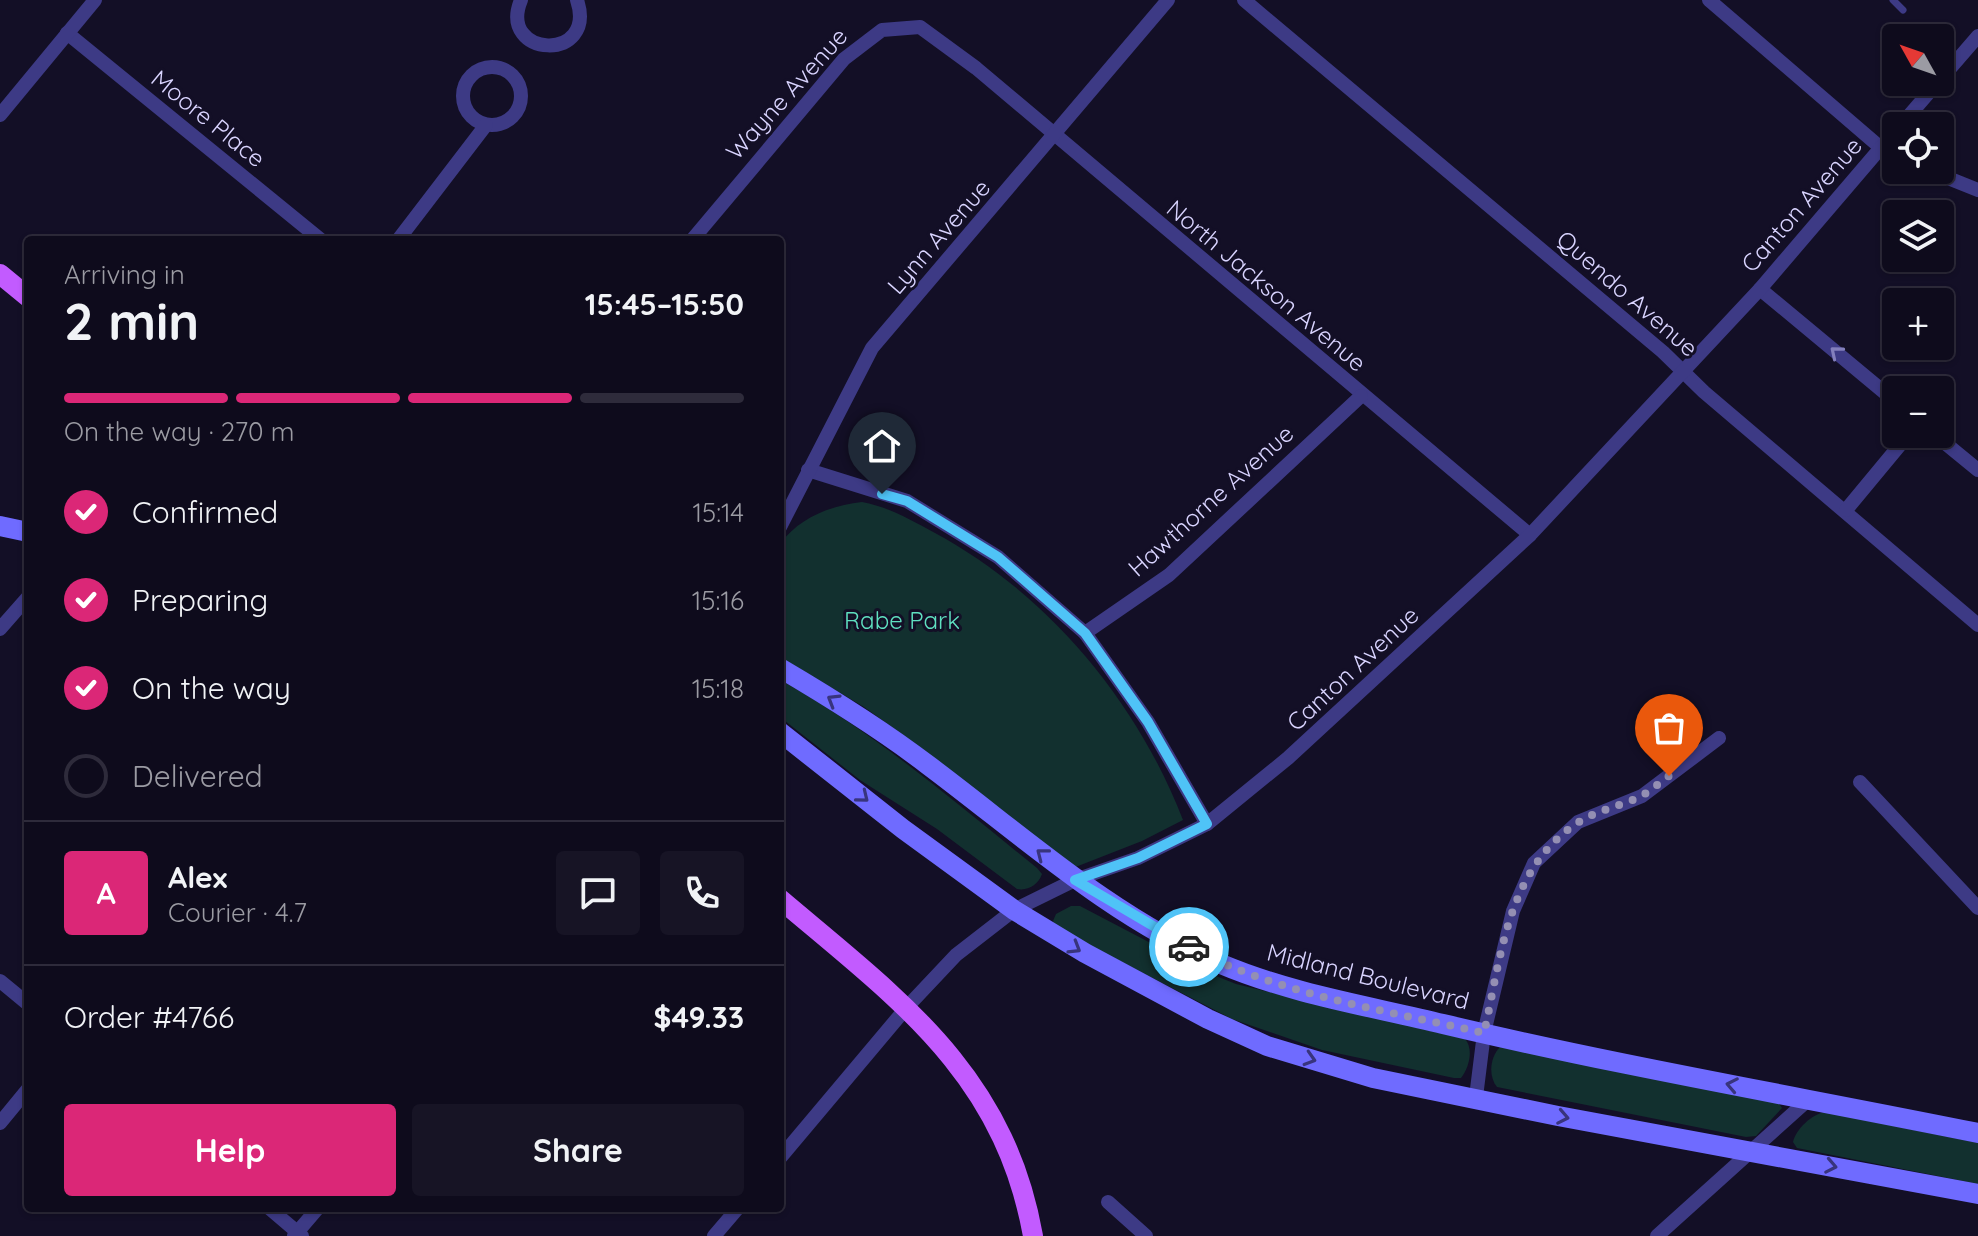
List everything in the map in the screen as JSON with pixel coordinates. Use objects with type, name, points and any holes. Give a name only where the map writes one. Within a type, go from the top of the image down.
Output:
[{"type":"main road","points":[[0,274],[24,294]]},
{"type":"main road","points":[[0,526],[24,531]]},
{"type":"main road","name":"Midland Boulevard","points":[[784,670],[856,713],[1075,880],[1147,925],[1220,963],[1274,983],[1576,1055],[1978,1133]]},
{"type":"main road","points":[[784,735],[903,829],[1014,910],[1085,953],[1208,1019],[1267,1046],[1373,1078],[1558,1116],[1978,1194]]},
{"type":"main road","points":[[784,902],[907,1007],[966,1073],[1001,1133],[1028,1209],[1033,1236]]},
{"type":"street","points":[[0,115],[95,0]]},
{"type":"street","points":[[521,0],[517,12],[522,32],[538,45],[549,47],[569,40],[576,31],[580,22],[577,0]]},
{"type":"street","name":"Lynn Avenue","points":[[784,519],[872,348],[1168,0]]},
{"type":"street","name":"Quendo Avenue","points":[[1244,0],[1978,625]]},
{"type":"street","points":[[1709,0],[1881,148]]},
{"type":"street","name":"Wayne Avenue","points":[[695,236],[834,70],[869,37],[882,30],[920,27],[976,68]]},
{"type":"street","name":"Moore Place","points":[[67,33],[316,236]]},
{"type":"street","name":"Canton Avenue","points":[[1954,64],[1978,36]]},
{"type":"street","points":[[498,67],[514,76],[519,84],[521,102],[512,118],[486,125],[469,114],[463,95],[465,85],[478,70],[498,67]]},
{"type":"street","name":"North Jackson Avenue","points":[[976,68],[1361,396],[1530,535]]},
{"type":"street","name":"Canton Avenue","points":[[1912,112],[1926,96]]},
{"type":"street","points":[[401,236],[486,125]]},
{"type":"street","name":"Canton Avenue","points":[[784,1153],[907,1007],[956,955],[1014,910],[1075,880],[1138,858],[1207,824],[1288,758],[1530,535],[1760,289],[1881,148]]},
{"type":"street","points":[[1954,180],[1978,190]]},
{"type":"street","points":[[1760,289],[1882,390]]},
{"type":"street","name":"Hawthorne Avenue","points":[[1085,633],[1169,575],[1361,396]]},
{"type":"street","points":[[1846,510],[1897,448]]},
{"type":"street","points":[[1951,448],[1978,470]]},
{"type":"street","points":[[808,470],[907,501],[998,557],[1085,633],[1148,722],[1207,824]]},
{"type":"street","points":[[0,629],[24,602]]},
{"type":"street","points":[[1476,1097],[1484,1033],[1513,911],[1534,863],[1578,822],[1642,796],[1719,738]]},
{"type":"street","points":[[1860,782],[1978,908]]},
{"type":"street","points":[[0,981],[24,1001]]},
{"type":"street","points":[[0,1123],[24,1094]]},
{"type":"street","points":[[1657,1236],[1737,1163],[1755,1151],[1809,1099]]},
{"type":"street","points":[[1108,1202],[1146,1236]]},
{"type":"street","points":[[273,1212],[298,1235],[315,1212]]},
{"type":"street","points":[[714,1236],[735,1212]]},
{"type":"lane","points":[[1893,0],[1903,10]]},
{"type":"green space","name":"Rabe Park","points":[[862,502],[881,507],[935,533],[976,558],[1051,619],[1114,693],[1141,734],[1183,820],[1142,841],[1073,868],[920,747],[864,707],[784,659],[784,540],[806,520],[838,506]]},
{"type":"green space","points":[[784,682],[881,744],[1042,874],[1029,888],[1017,889],[937,829],[860,780],[784,720]]},
{"type":"green space","points":[[1071,906],[1080,906],[1206,972],[1236,984],[1465,1039],[1470,1053],[1466,1069],[1461,1078],[1454,1078],[1322,1050],[1232,1019],[1056,928],[1053,921],[1056,914]]},
{"type":"green space","points":[[1500,1047],[1778,1102],[1782,1108],[1756,1136],[1746,1137],[1497,1087],[1491,1067]]},
{"type":"green space","points":[[1825,1112],[1978,1143],[1978,1184],[1797,1148],[1793,1142],[1801,1127]]},
{"type":"way so far","points":[[1189,947],[1220,963],[1274,983],[1484,1033],[1513,911],[1534,863],[1578,822],[1642,796],[1669,776]]},
{"type":"route","points":[[882,494],[907,501],[998,557],[1085,633],[1148,722],[1207,824],[1138,858],[1075,880],[1189,947]]}]
